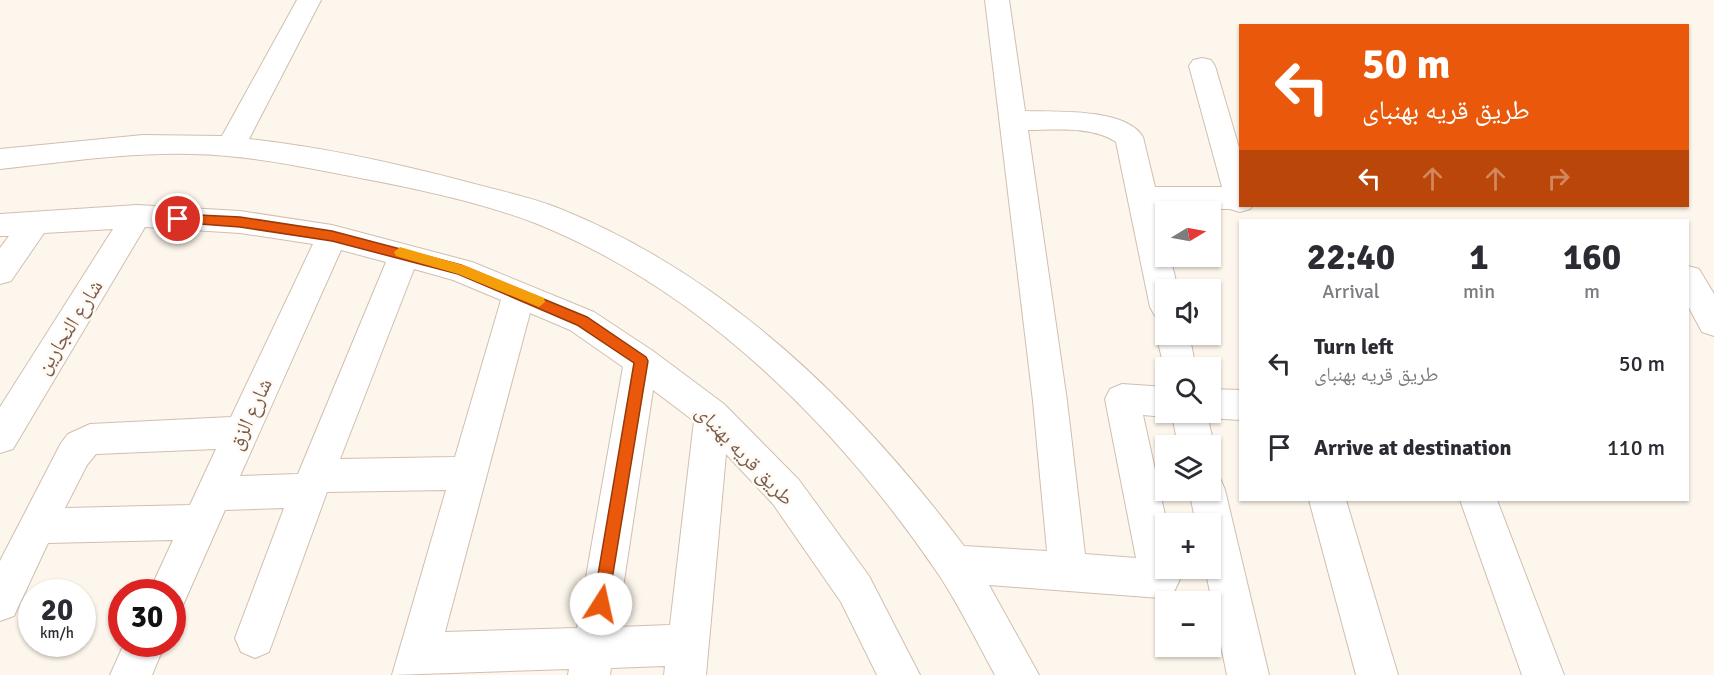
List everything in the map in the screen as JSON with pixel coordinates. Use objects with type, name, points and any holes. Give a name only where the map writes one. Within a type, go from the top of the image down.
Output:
[{"type":"street","points":[[231,146],[309,0]]},
{"type":"street","points":[[997,0],[1050,401],[1068,571]]},
{"type":"street","points":[[1202,66],[1239,196]]},
{"type":"street","points":[[1014,120],[1106,125],[1124,131],[1129,136],[1160,279]]},
{"type":"street","points":[[0,159],[146,145],[231,146],[357,167],[470,193],[550,217],[610,245],[668,279],[725,319],[839,423],[897,488],[954,564],[1018,675]]},
{"type":"street","points":[[1142,198],[1239,200]]},
{"type":"street","name":"طريق قريه بهنباى","points":[[0,225],[137,216],[240,222],[332,236],[461,270],[582,321],[641,361],[712,415],[786,492],[855,589],[899,675]]},
{"type":"street","name":"شارع النجارين","points":[[0,438],[137,216]]},
{"type":"street","points":[[0,272],[35,223]]},
{"type":"street","name":"شارع الزق","points":[[175,579],[332,236]]},
{"type":"street","points":[[255,638],[312,484],[405,254]]},
{"type":"street","points":[[1689,280],[1714,323]]},
{"type":"street","points":[[519,293],[416,664],[687,660],[712,415]]},
{"type":"street","points":[[591,662],[641,361]]},
{"type":"street","points":[[954,564],[1160,579],[1122,399],[1155,401]]},
{"type":"street","points":[[1221,404],[1239,405]]},
{"type":"street","points":[[0,603],[74,454],[90,438],[242,432]]},
{"type":"street","points":[[37,526],[207,508],[312,484],[469,473]]},
{"type":"street","points":[[1209,501],[1248,675]]},
{"type":"street","points":[[1328,501],[1377,675]]},
{"type":"street","points":[[1479,501],[1543,675]]},
{"type":"street","points":[[131,675],[139,657]]},
{"type":"slow traffic","points":[[400,252],[461,270],[539,302]]},
{"type":"route","points":[[178,219],[240,222],[332,236],[461,270],[582,321],[641,361],[601,604]]}]
